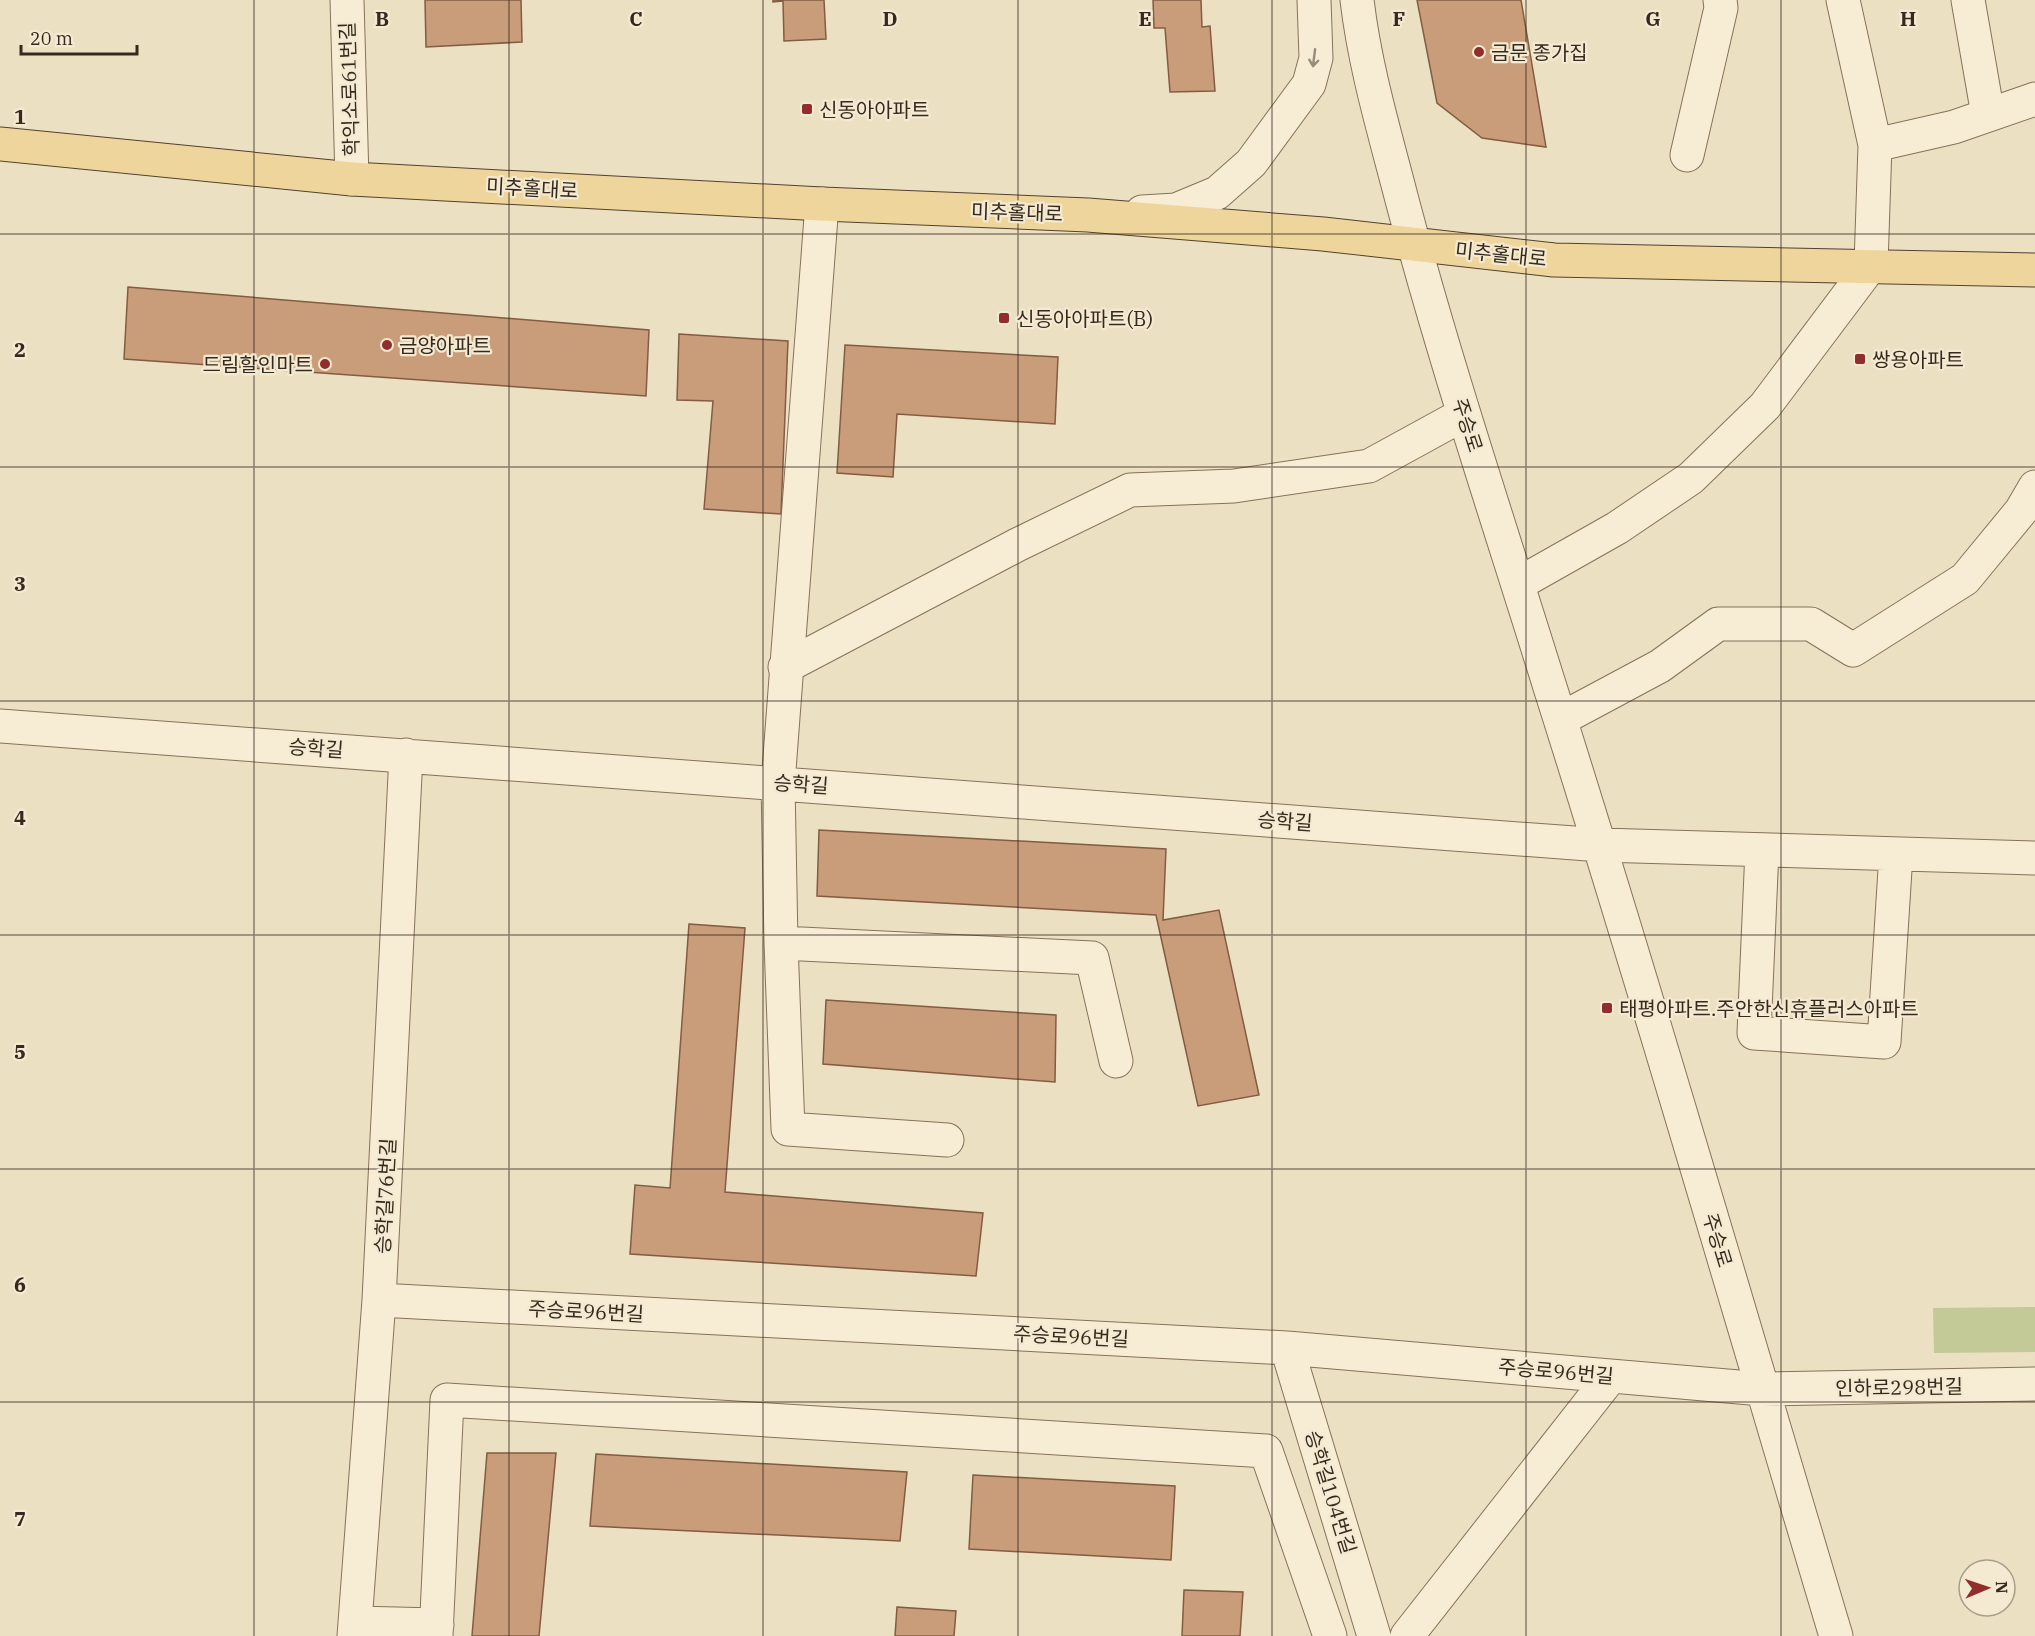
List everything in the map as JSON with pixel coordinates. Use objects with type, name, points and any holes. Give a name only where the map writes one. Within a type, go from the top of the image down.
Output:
[{"type":"main road","name":"미추홀대로","points":[[0,144],[352,179],[822,204],[1088,215],[1323,234],[1554,260],[2035,270]]},
{"type":"street","name":"학익소로61번길","points":[[347,0],[352,179]]},
{"type":"street","points":[[1088,215],[1176,210],[1217,193],[1251,163],[1309,84],[1316,58],[1314,0]]},
{"type":"street","name":"주승로","points":[[1357,0],[1362,37],[1414,244],[1464,414],[1601,845],[1836,1636]]},
{"type":"street","points":[[1687,155],[1721,8],[1720,0]]},
{"type":"street","points":[[1518,584],[1617,528],[1691,478],[1765,406],[1871,265],[1875,146],[1843,0]]},
{"type":"street","points":[[1968,0],[1988,115]]},
{"type":"street","points":[[1875,146],[1954,127],[2035,99]]},
{"type":"street","points":[[822,204],[785,667],[778,783],[788,1130],[946,1140]]},
{"type":"street","points":[[785,667],[1017,545],[1130,490],[1234,486],[1369,466],[1464,414]]},
{"type":"street","points":[[1561,719],[1660,666],[1718,624],[1811,624],[1853,650],[1965,579],[2021,511],[2035,487]]},
{"type":"street","name":"승학길","points":[[0,726],[1601,845]]},
{"type":"street","name":"승학길76번길","points":[[355,1629],[380,1300],[406,755]]},
{"type":"street","points":[[1601,845],[2035,858]]},
{"type":"street","points":[[1762,850],[1754,1033],[1884,1042],[1896,854]]},
{"type":"street","points":[[781,943],[1092,958],[1116,1062]]},
{"type":"street","name":"주승로96번길","points":[[380,1300],[1287,1348],[1762,1389]]},
{"type":"street","name":"승학길104번길","points":[[1287,1348],[1374,1636]]},
{"type":"street","points":[[1407,1636],[1611,1376]]},
{"type":"street","name":"인하로298번길","points":[[1762,1389],[2035,1384]]},
{"type":"street","points":[[355,1629],[436,1630],[447,1400],[1266,1451],[1330,1636]]},
{"type":"green space","points":[[2035,1307],[2035,1352],[1934,1353],[1933,1308]]},
{"type":"building","points":[[425,0],[521,0],[522,42],[426,47]]},
{"type":"building","points":[[773,0],[824,0],[826,39],[784,41],[783,1],[773,2]]},
{"type":"building","points":[[1153,0],[1201,0],[1202,27],[1210,26],[1215,91],[1170,92],[1165,28],[1154,28]]},
{"type":"building","name":"금문 종가집","points":[[1417,0],[1521,0],[1546,147],[1482,138],[1437,103]]},
{"type":"building","name":"금양아파트","points":[[128,287],[649,330],[646,396],[124,359]]},
{"type":"building","points":[[679,334],[788,341],[781,514],[704,509],[713,401],[677,400]]},
{"type":"building","points":[[845,345],[1058,357],[1055,424],[897,414],[893,477],[837,473]]},
{"type":"building","points":[[819,830],[1166,849],[1163,920],[1219,910],[1259,1095],[1198,1106],[1156,915],[817,896]]},
{"type":"building","points":[[689,924],[745,928],[725,1192],[983,1213],[976,1276],[630,1254],[635,1185],[670,1188]]},
{"type":"building","points":[[826,1000],[1056,1015],[1055,1082],[823,1064]]},
{"type":"building","points":[[487,1453],[556,1453],[539,1636],[472,1636]]},
{"type":"building","points":[[596,1454],[907,1472],[900,1541],[590,1526]]},
{"type":"building","points":[[973,1475],[1175,1486],[1171,1560],[969,1549]]},
{"type":"building","points":[[1184,1590],[1243,1592],[1240,1636],[1182,1636]]},
{"type":"building","points":[[897,1607],[956,1611],[954,1636],[895,1636]]},
{"type":"place","name":"금문 종가집","points":[[1479,52]]},
{"type":"place","name":"신동아아파트","points":[[807,109]]},
{"type":"place","name":"신동아아파트(B)","points":[[1004,318]]},
{"type":"place","name":"금양아파트","points":[[387,345]]},
{"type":"place","name":"쌍용아파트","points":[[1860,359]]},
{"type":"place","name":"드림할인마트","points":[[325,364]]},
{"type":"place","name":"태평아파트.주안한신휴플러스아파트","points":[[1607,1008]]}]
